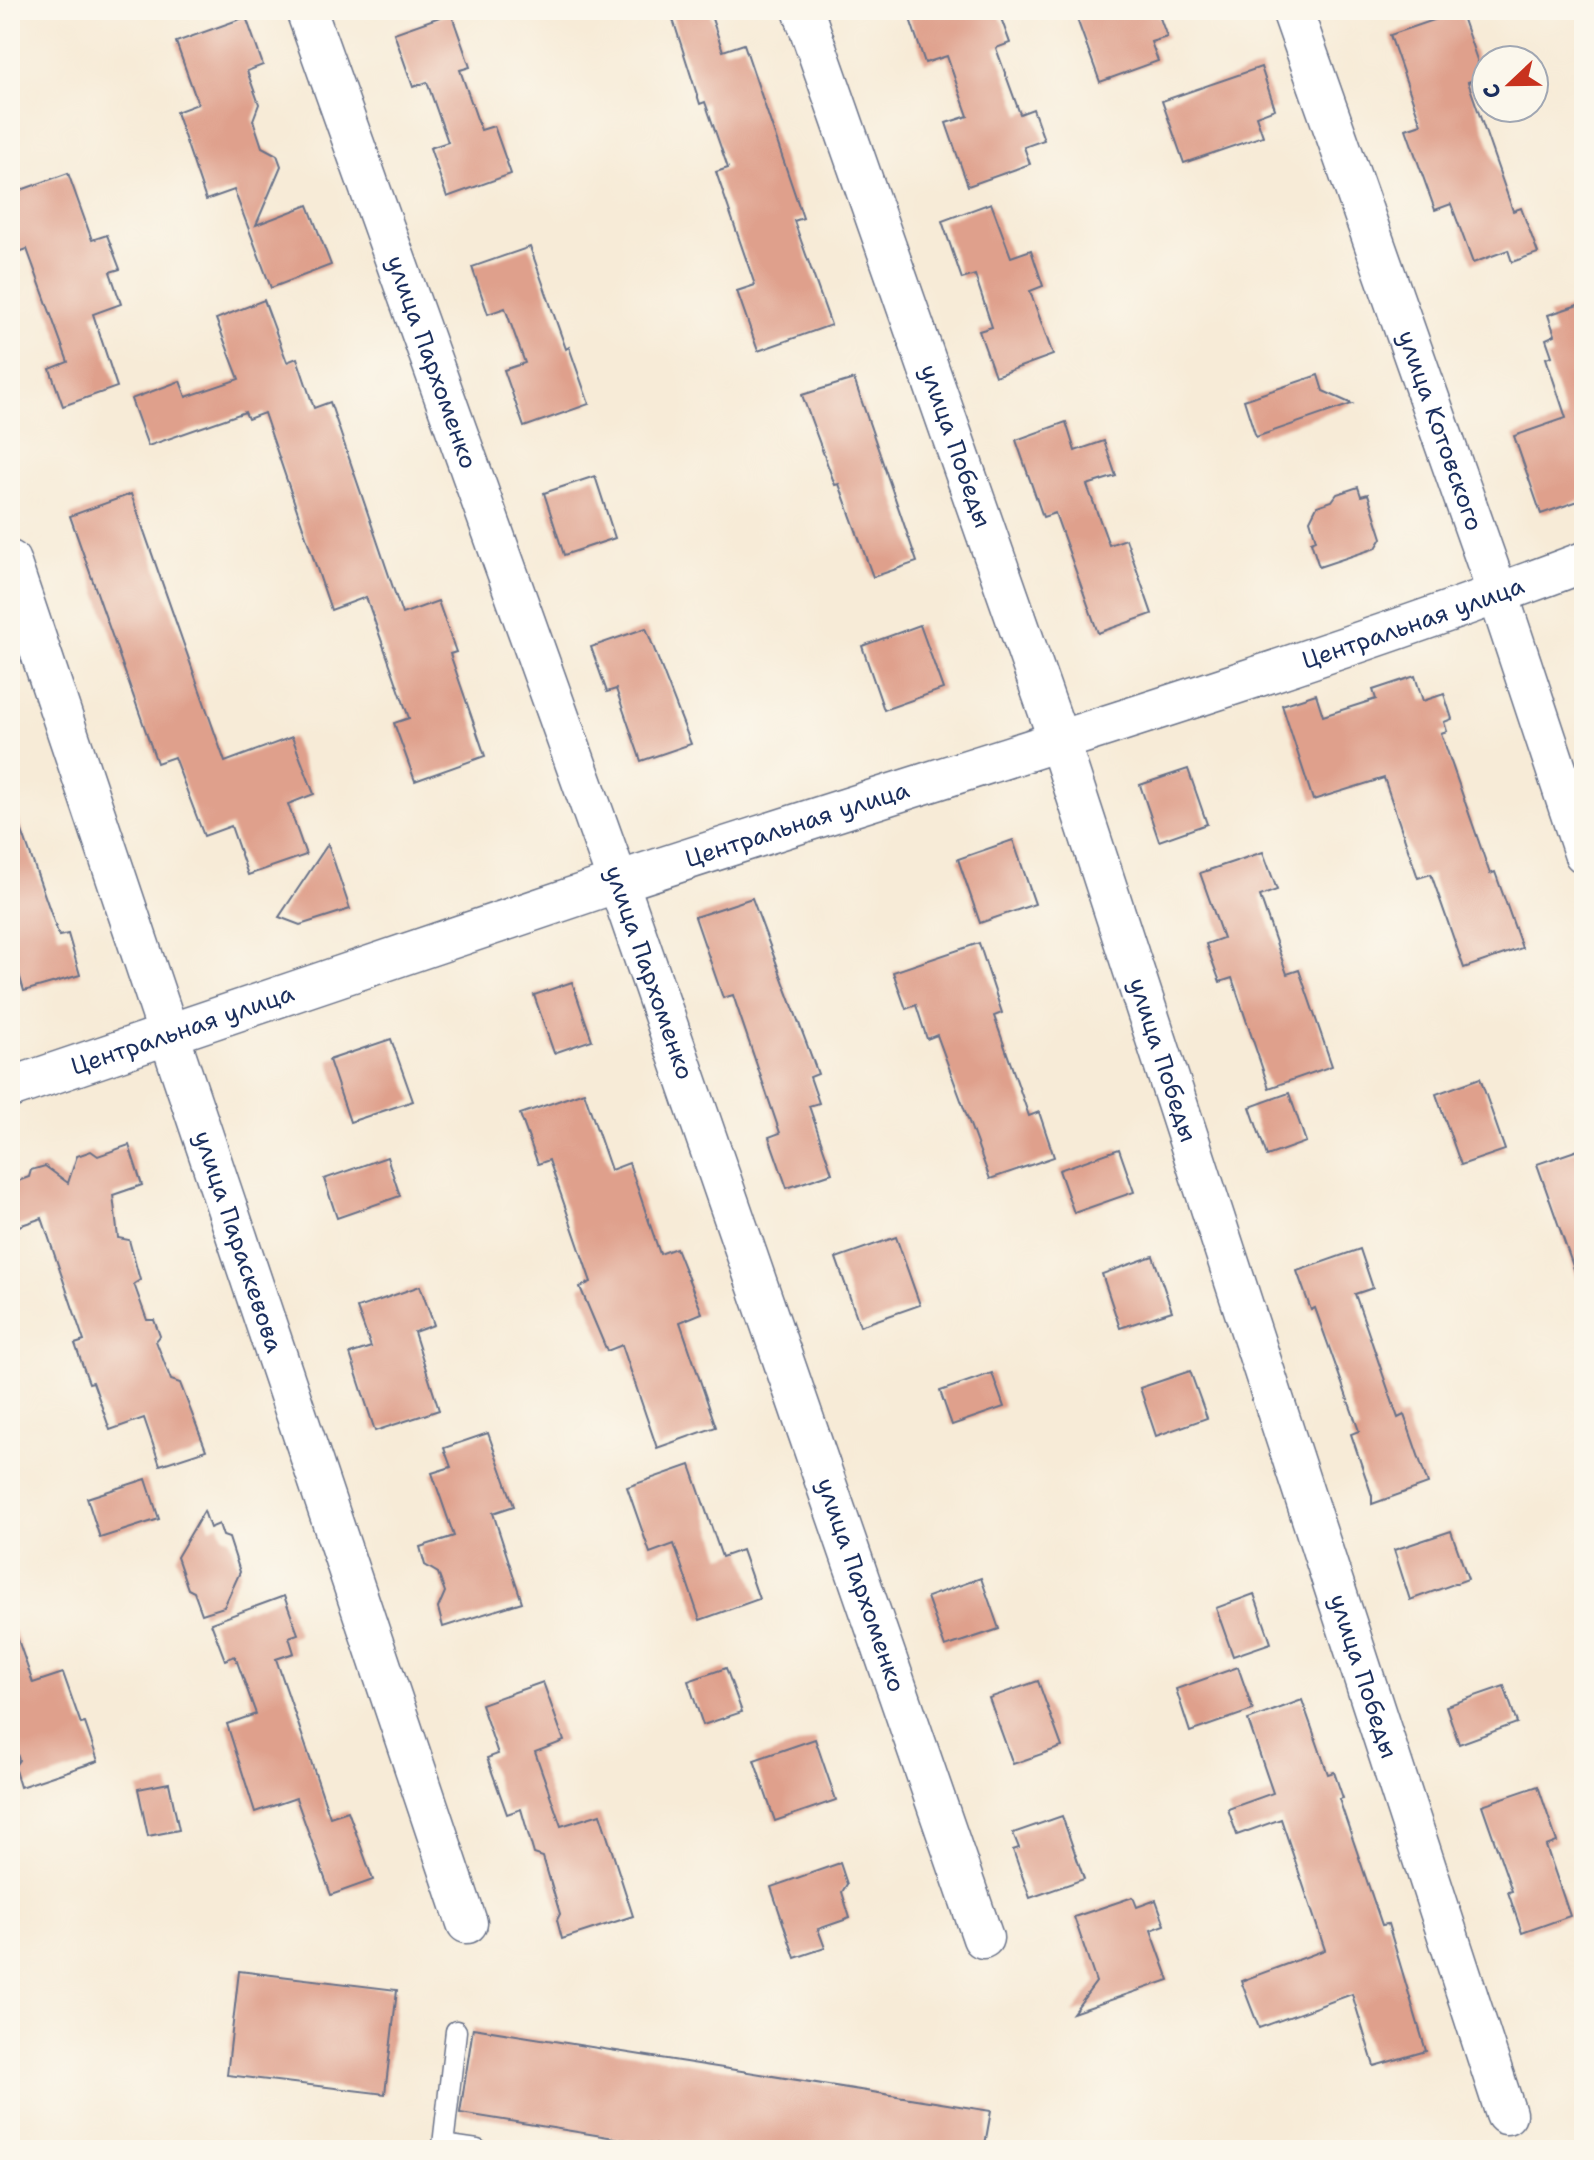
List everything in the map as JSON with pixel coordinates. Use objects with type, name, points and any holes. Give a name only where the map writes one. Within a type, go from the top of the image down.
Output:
[{"type":"street","name":"улица Пархоменко","points":[[306,10],[618,882],[983,1938]]},
{"type":"street","name":"улица Победы","points":[[803,10],[1059,741],[1506,2114]]},
{"type":"street","name":"улица Котовского","points":[[1292,10],[1498,594],[1584,853]]},
{"type":"street","name":"улица Параскевова","points":[[10,561],[467,1923]]},
{"type":"street","name":"Центральная улица","points":[[10,1088],[618,882],[1059,741],[1498,594],[1584,562]]},
{"type":"lane","points":[[456,2031],[443,2147],[477,2150]]},
{"type":"building","points":[[670,10],[709,10],[723,51],[744,44],[803,218],[794,221],[831,325],[758,351],[737,291],[755,285],[716,172],[728,168],[705,102],[700,104]]},
{"type":"building","points":[[907,10],[998,10],[1010,43],[996,48],[1020,114],[1033,109],[1044,140],[1024,147],[1030,164],[968,186],[946,123],[968,116],[947,56],[925,63]]},
{"type":"building","points":[[1103,10],[1157,10],[1167,37],[1151,42],[1158,61],[1100,82],[1077,19]]},
{"type":"building","points":[[1460,11],[1472,44],[1468,82],[1470,124],[1483,124],[1513,211],[1521,208],[1538,253],[1512,262],[1508,250],[1473,263],[1451,204],[1435,210],[1406,129],[1421,124],[1390,35]]},
{"type":"building","points":[[451,13],[470,67],[460,70],[481,130],[494,126],[511,174],[447,197],[430,148],[448,142],[427,82],[413,87],[394,33]]},
{"type":"building","points":[[246,17],[263,65],[247,71],[259,104],[253,120],[262,147],[277,155],[281,166],[256,225],[308,205],[331,265],[271,288],[234,190],[206,200],[176,112],[198,104],[176,42]]},
{"type":"building","points":[[1261,67],[1275,109],[1256,116],[1263,136],[1184,163],[1162,101]]},
{"type":"building","points":[[68,173],[92,240],[107,235],[120,269],[110,272],[121,304],[93,314],[117,387],[63,406],[50,369],[68,362],[27,249],[10,255],[10,194]]},
{"type":"building","points":[[991,203],[1011,257],[1031,250],[1043,286],[1030,291],[1053,355],[995,376],[979,331],[992,327],[975,275],[962,279],[942,221]]},
{"type":"building","points":[[530,247],[589,404],[524,427],[504,370],[525,363],[505,308],[488,314],[472,267]]},
{"type":"building","points":[[264,300],[287,362],[297,358],[314,408],[330,402],[402,614],[438,601],[456,652],[450,654],[485,756],[415,781],[394,723],[409,718],[366,597],[331,610],[264,413],[248,419],[245,412],[148,446],[131,399],[180,381],[186,397],[239,379],[216,319]]},
{"type":"building","points":[[1584,303],[1584,499],[1541,514],[1514,436],[1566,418],[1546,358],[1552,356],[1546,339],[1555,335],[1548,315]]},
{"type":"building","points":[[1318,375],[1323,391],[1352,404],[1256,437],[1244,400]]},
{"type":"building","points":[[854,379],[917,562],[873,577],[802,395]]},
{"type":"building","points":[[1066,422],[1075,451],[1104,441],[1116,476],[1087,485],[1109,545],[1126,539],[1152,614],[1098,633],[1055,513],[1043,517],[1016,440]]},
{"type":"building","points":[[595,476],[615,538],[564,555],[544,493]]},
{"type":"building","points":[[1358,487],[1361,496],[1368,494],[1382,538],[1376,548],[1319,567],[1311,542],[1316,540],[1310,520],[1317,506],[1332,501],[1337,494]]},
{"type":"building","points":[[131,494],[225,762],[292,737],[314,794],[288,804],[306,855],[248,875],[231,826],[204,836],[174,757],[157,763],[70,516]]},
{"type":"building","points":[[920,625],[943,689],[884,710],[862,646]]},
{"type":"building","points":[[646,628],[691,744],[641,761],[616,689],[607,692],[591,647]]},
{"type":"building","points":[[1415,676],[1423,701],[1444,694],[1452,719],[1444,722],[1447,731],[1441,733],[1490,874],[1495,872],[1522,948],[1464,968],[1431,874],[1418,878],[1384,778],[1313,800],[1282,705],[1316,694],[1323,716],[1376,699],[1373,690]]},
{"type":"building","points":[[1188,769],[1207,824],[1159,841],[1140,785]]},
{"type":"building","points":[[14,808],[59,936],[68,934],[80,975],[24,991],[10,943],[10,809]]},
{"type":"building","points":[[1013,840],[1035,904],[980,923],[958,859]]},
{"type":"building","points":[[328,844],[350,909],[300,925],[279,917]]},
{"type":"building","points":[[1263,852],[1277,890],[1260,896],[1287,974],[1299,970],[1332,1066],[1269,1088],[1232,978],[1220,982],[1206,944],[1223,938],[1200,873]]},
{"type":"building","points":[[752,898],[818,1074],[810,1077],[819,1103],[809,1106],[832,1173],[787,1188],[769,1137],[780,1133],[733,995],[723,998],[695,917]]},
{"type":"building","points":[[979,943],[1002,1013],[994,1016],[1029,1116],[1039,1112],[1054,1157],[990,1179],[937,1035],[927,1039],[916,1005],[906,1009],[893,972]]},
{"type":"building","points":[[572,982],[592,1040],[554,1053],[534,995]]},
{"type":"building","points":[[391,1039],[413,1101],[350,1122],[329,1060]]},
{"type":"building","points":[[1480,1078],[1505,1150],[1461,1165],[1436,1094]]},
{"type":"building","points":[[584,1092],[611,1170],[629,1163],[660,1254],[676,1248],[702,1313],[680,1322],[716,1427],[657,1448],[622,1345],[607,1351],[580,1287],[591,1282],[549,1160],[538,1164],[520,1114]]},
{"type":"building","points":[[1289,1093],[1306,1142],[1267,1156],[1250,1107]]},
{"type":"building","points":[[129,1145],[142,1185],[113,1195],[118,1238],[129,1240],[140,1280],[134,1284],[147,1320],[154,1320],[160,1336],[156,1341],[171,1380],[180,1383],[206,1450],[160,1465],[144,1418],[110,1430],[75,1344],[84,1341],[42,1218],[10,1229],[10,1184],[29,1177],[31,1170],[45,1166],[68,1183],[77,1156],[91,1151],[98,1156]]},
{"type":"building","points":[[1584,1148],[1584,1285],[1580,1286],[1537,1164]]},
{"type":"building","points":[[1119,1149],[1134,1192],[1074,1213],[1059,1170]]},
{"type":"building","points":[[387,1157],[400,1196],[337,1218],[324,1179]]},
{"type":"building","points":[[896,1237],[920,1305],[860,1326],[836,1258]]},
{"type":"building","points":[[1360,1249],[1373,1288],[1355,1294],[1398,1418],[1404,1415],[1428,1484],[1372,1504],[1351,1434],[1359,1431],[1315,1308],[1311,1310],[1297,1271]]},
{"type":"building","points":[[1153,1256],[1172,1311],[1120,1328],[1102,1274]]},
{"type":"building","points":[[420,1286],[434,1325],[414,1332],[439,1410],[375,1431],[350,1354],[371,1347],[357,1308]]},
{"type":"building","points":[[1190,1371],[1207,1418],[1156,1436],[1140,1388]]},
{"type":"building","points":[[992,1373],[1004,1407],[952,1425],[940,1391]]},
{"type":"building","points":[[488,1433],[514,1506],[493,1513],[522,1602],[443,1627],[438,1608],[445,1592],[438,1573],[425,1565],[420,1547],[454,1536],[432,1473],[451,1467],[444,1448]]},
{"type":"building","points":[[690,1465],[722,1557],[742,1550],[759,1599],[700,1620],[674,1544],[650,1553],[627,1487]]},
{"type":"building","points":[[146,1479],[159,1519],[100,1538],[87,1498]]},
{"type":"building","points":[[204,1511],[210,1528],[219,1524],[223,1536],[229,1538],[240,1572],[224,1607],[202,1614],[194,1592],[188,1589],[177,1557]]},
{"type":"building","points":[[1451,1531],[1468,1579],[1410,1600],[1394,1550]]},
{"type":"building","points":[[981,1578],[999,1629],[945,1647],[927,1597]]},
{"type":"building","points":[[1254,1594],[1271,1643],[1233,1656],[1216,1608]]},
{"type":"building","points":[[284,1596],[298,1634],[289,1637],[294,1653],[276,1659],[330,1817],[348,1811],[373,1880],[331,1895],[296,1798],[255,1812],[227,1724],[256,1714],[235,1656],[225,1660],[211,1623]]},
{"type":"building","points":[[10,1631],[15,1631],[33,1683],[63,1673],[98,1761],[20,1787],[14,1767],[19,1760],[10,1732]]},
{"type":"building","points":[[1238,1667],[1253,1710],[1190,1732],[1176,1689]]},
{"type":"building","points":[[726,1668],[742,1712],[703,1725],[688,1681]]},
{"type":"building","points":[[1038,1681],[1062,1747],[1013,1764],[989,1698]]},
{"type":"building","points":[[543,1682],[564,1741],[535,1752],[561,1826],[600,1814],[633,1916],[562,1939],[557,1920],[560,1914],[543,1857],[534,1854],[521,1809],[507,1814],[487,1758],[498,1754],[481,1704]]},
{"type":"building","points":[[1504,1686],[1517,1723],[1459,1744],[1446,1706]]},
{"type":"building","points":[[1302,1700],[1328,1774],[1334,1772],[1343,1798],[1339,1799],[1382,1925],[1388,1924],[1426,2051],[1374,2066],[1352,1994],[1259,2028],[1241,1981],[1325,1950],[1281,1819],[1237,1835],[1228,1809],[1273,1793],[1248,1720]]},
{"type":"building","points":[[815,1739],[836,1800],[775,1821],[754,1760]]},
{"type":"building","points":[[169,1783],[179,1830],[148,1836],[138,1789]]},
{"type":"building","points":[[1538,1786],[1557,1842],[1546,1846],[1570,1916],[1522,1933],[1508,1892],[1512,1891],[1482,1805]]},
{"type":"building","points":[[1062,1816],[1084,1879],[1030,1898],[1013,1850],[1019,1848],[1013,1833]]},
{"type":"building","points":[[840,1863],[847,1884],[842,1892],[850,1918],[818,1929],[825,1948],[795,1958],[771,1887]]},
{"type":"building","points":[[1133,1897],[1137,1907],[1156,1900],[1165,1925],[1151,1930],[1169,1980],[1073,2013],[1096,1982],[1074,1917]]},
{"type":"building","points":[[239,1971],[397,1990],[385,2094],[227,2075]]},
{"type":"building","points":[[473,2028],[991,2111],[984,2150],[688,2150],[460,2113]]}]
